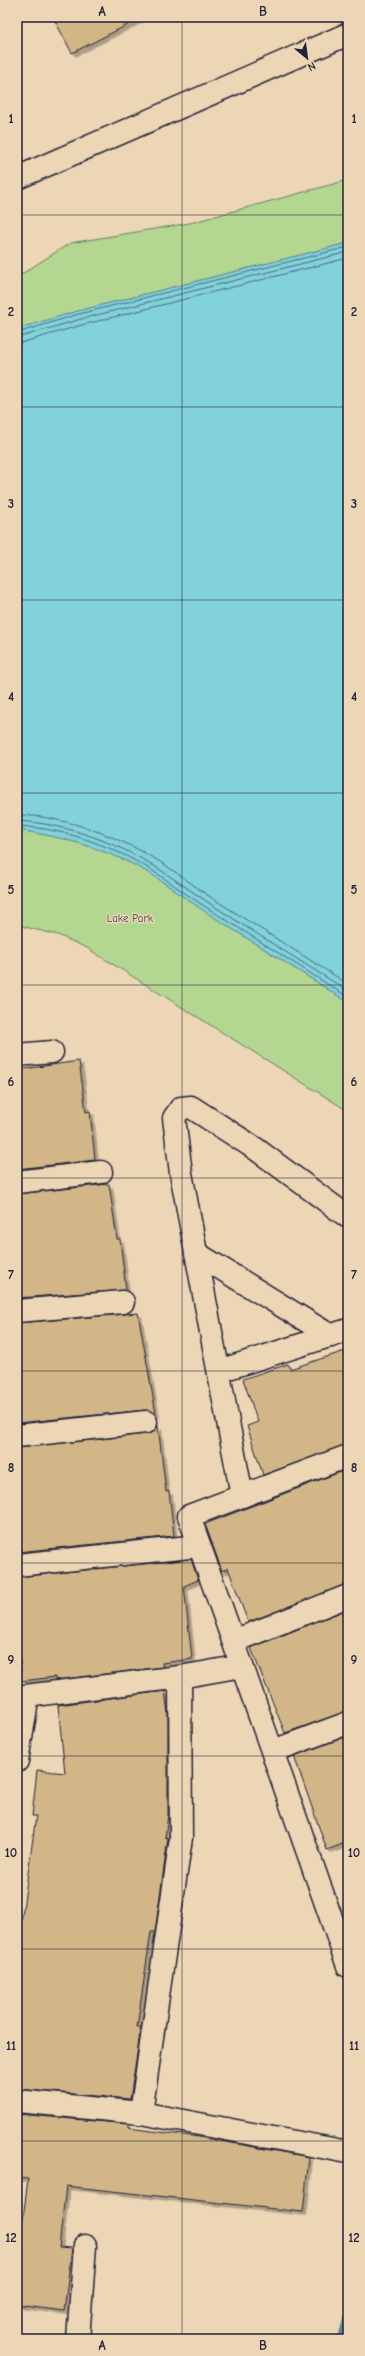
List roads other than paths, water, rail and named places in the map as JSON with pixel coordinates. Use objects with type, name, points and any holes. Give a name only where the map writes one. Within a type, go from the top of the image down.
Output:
[{"type":"street","points":[[17,178],[348,34]]},
{"type":"street","points":[[17,1055],[52,1052]]},
{"type":"street","points":[[242,1496],[181,1173],[174,1118],[181,1108],[191,1108],[256,1149],[348,1217]]},
{"type":"street","points":[[17,1182],[101,1172]]},
{"type":"street","points":[[196,1253],[340,1333]]},
{"type":"street","points":[[17,1312],[123,1302]]},
{"type":"street","points":[[219,1371],[340,1333]]},
{"type":"street","points":[[17,1436],[146,1422]]},
{"type":"street","points":[[348,1456],[189,1516],[348,1966]]},
{"type":"street","points":[[17,1565],[199,1546]]},
{"type":"street","points":[[234,1641],[348,1596]]},
{"type":"street","points":[[17,1761],[22,1696],[180,1677],[242,1666]]},
{"type":"street","points":[[141,2113],[181,1838],[180,1677]]},
{"type":"street","points":[[273,1751],[348,1723]]},
{"type":"street","points":[[17,2101],[141,2113],[348,2152]]},
{"type":"street","points":[[78,2339],[85,2246]]},
{"type":"water","points":[[348,243],[348,1002],[198,907],[141,868],[90,846],[17,830],[17,329],[78,311]]},
{"type":"waterway","points":[[343,2339],[348,2319]]},
{"type":"park label","name":"Lake Park","points":[[130,918]]}]
